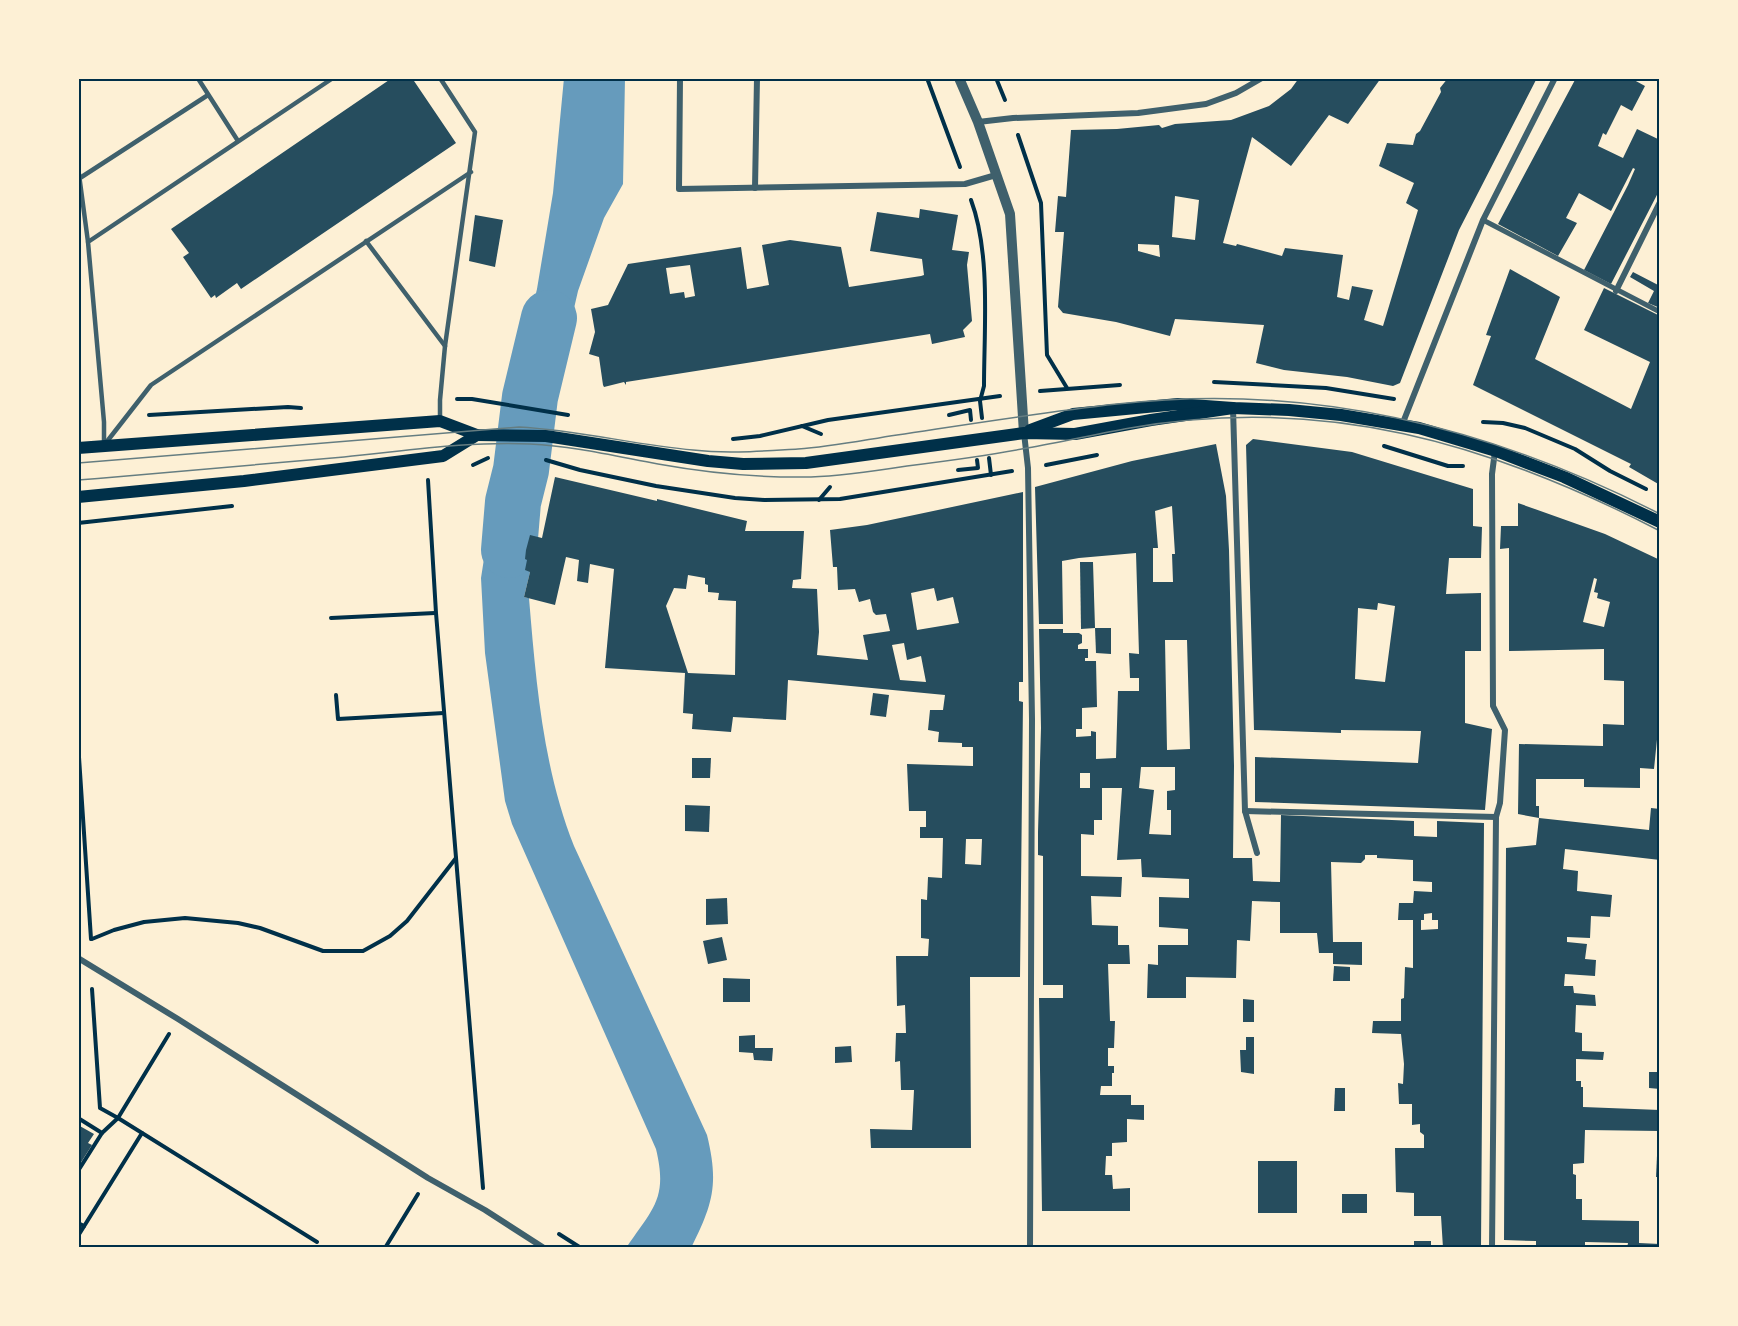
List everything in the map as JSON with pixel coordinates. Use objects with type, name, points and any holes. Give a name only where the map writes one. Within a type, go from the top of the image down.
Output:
[{"type":"main road","points":[[1023,433],[1073,414],[1178,404],[1316,411],[1402,425],[1496,451],[1564,477],[1660,522]]},
{"type":"main road","points":[[78,447],[440,421],[477,435],[546,436],[708,461],[743,464],[806,463],[1023,433],[1075,434],[1233,408]]},
{"type":"main road","points":[[78,497],[244,481],[443,456],[477,435]]},
{"type":"street","points":[[680,78],[679,189],[965,184],[996,175]]},
{"type":"street","points":[[755,188],[757,78]]},
{"type":"street","points":[[959,78],[978,122],[1010,214],[1023,433],[1028,468],[1032,719],[1030,1248]]},
{"type":"street","points":[[978,122],[1012,118],[1138,113],[1206,104],[1236,93],[1262,78]]},
{"type":"street","points":[[1402,425],[1483,220],[1555,78]]},
{"type":"street","points":[[1616,291],[1660,202]]},
{"type":"street","points":[[1483,220],[1660,312]]},
{"type":"street","points":[[1233,408],[1245,811],[1257,853]]},
{"type":"street","points":[[1492,1248],[1496,817],[1500,803],[1505,730],[1492,706],[1492,474],[1496,451]]},
{"type":"street","points":[[1245,811],[1496,817]]},
{"type":"street","points":[[80,959],[428,1178],[485,1210],[544,1248]]},
{"type":"lane","points":[[199,78],[238,141]]},
{"type":"lane","points":[[88,242],[333,78]]},
{"type":"lane","points":[[440,78],[475,132],[444,346],[440,421]]},
{"type":"lane","points":[[80,178],[208,95]]},
{"type":"lane","points":[[78,167],[88,242],[104,422],[104,446]]},
{"type":"lane","points":[[104,446],[151,385],[471,172]]},
{"type":"lane","points":[[366,241],[444,346]]},
{"type":"path","points":[[725,439],[760,436],[801,425],[980,401],[984,386],[983,266],[978,219],[927,78]]},
{"type":"path","points":[[996,78],[1041,203],[1047,355],[1067,388]]},
{"type":"path","points":[[460,399],[570,415]]},
{"type":"path","points":[[970,402],[970,410]]},
{"type":"path","points":[[801,425],[821,434]]},
{"type":"path","points":[[1377,444],[1448,466],[1468,466],[1492,474]]},
{"type":"path","points":[[1028,468],[1099,454]]},
{"type":"path","points":[[465,468],[494,457]]},
{"type":"path","points":[[978,468],[978,477]]},
{"type":"path","points":[[428,476],[436,613],[485,1210]]},
{"type":"path","points":[[819,501],[830,487]]},
{"type":"path","points":[[331,618],[436,613]]},
{"type":"path","points":[[336,695],[338,719],[444,713]]},
{"type":"path","points":[[78,742],[92,939],[80,959],[92,984],[100,1108],[317,1242]]},
{"type":"path","points":[[92,939],[144,922],[185,918],[238,923],[260,928],[323,951],[363,951],[390,936],[406,921],[456,858]]},
{"type":"path","points":[[78,1171],[102,1133],[118,1118],[178,1019]]},
{"type":"path","points":[[78,1118],[102,1133]]},
{"type":"path","points":[[78,1236],[142,1133]]},
{"type":"path","points":[[385,1248],[428,1178]]},
{"type":"path","points":[[78,1223],[84,1226]]},
{"type":"water","points":[[564,78],[625,78],[623,184],[604,218],[578,291],[554,395],[513,389],[537,289],[553,193]]},
{"type":"water","points":[[503,472],[541,477],[526,550],[525,559],[530,572],[524,597],[529,598],[542,724],[563,816],[574,846],[707,1135],[713,1167],[712,1193],[709,1206],[691,1248],[626,1248],[656,1202],[660,1180],[656,1149],[512,824],[505,801],[485,653],[481,578],[488,533]]},
{"type":"building","points":[[392,78],[412,78],[456,143],[241,289],[237,283],[216,298],[215,295],[211,298],[183,257],[189,253],[171,229]]},
{"type":"building","points":[[1299,78],[1381,78],[1348,124],[1329,115],[1291,166],[1252,137],[1223,243],[1236,246],[1237,244],[1282,256],[1285,248],[1343,255],[1337,297],[1349,300],[1352,286],[1373,290],[1364,320],[1383,326],[1418,210],[1406,203],[1414,183],[1379,166],[1387,143],[1413,145],[1416,134],[1420,131],[1441,92],[1440,88],[1448,78],[1537,78],[1459,230],[1400,383],[1393,386],[1347,377],[1284,370],[1256,363],[1264,325],[1175,319],[1170,336],[1116,322],[1063,313],[1058,307],[1064,232],[1055,232],[1058,196],[1066,197],[1071,130],[1159,125],[1162,128],[1175,124],[1231,120],[1269,106],[1291,89]],"holes":[[[1175,196],[1199,200],[1195,240],[1172,237]],[[1138,244],[1159,245],[1160,257],[1138,251]]]},
{"type":"building","points":[[1576,78],[1634,78],[1645,86],[1632,111],[1621,105],[1606,135],[1603,133],[1598,146],[1623,158],[1637,129],[1660,140],[1660,189],[1611,284],[1584,270],[1635,169],[1633,168],[1611,211],[1579,193],[1566,218],[1577,223],[1558,256],[1498,224]]},
{"type":"building","points":[[920,209],[958,215],[952,250],[969,252],[967,265],[972,321],[963,330],[965,337],[932,344],[930,334],[604,387],[599,357],[589,354],[595,332],[591,309],[608,305],[628,264],[741,247],[747,289],[769,285],[762,245],[790,240],[841,247],[849,287],[921,276],[924,275],[922,259],[870,251],[877,212],[919,218]],"holes":[[[690,265],[695,296],[685,298],[684,292],[670,294],[666,268]]]},
{"type":"building","points":[[475,215],[503,220],[495,267],[469,261]]},
{"type":"building","points":[[1510,269],[1560,297],[1535,359],[1631,409],[1650,362],[1584,330],[1604,288],[1660,316],[1660,485],[1629,467],[1631,464],[1473,385],[1491,336],[1486,335]]},
{"type":"building","points":[[1633,272],[1660,286],[1660,308],[1648,303],[1654,291],[1630,277]]},
{"type":"building","points":[[1253,439],[1352,452],[1473,489],[1473,526],[1482,527],[1481,558],[1449,558],[1446,594],[1481,593],[1481,651],[1465,651],[1465,723],[1492,729],[1485,810],[1255,802],[1255,757],[1418,763],[1421,731],[1341,730],[1341,733],[1254,730],[1246,445]],"holes":[[[1378,603],[1395,606],[1385,682],[1355,679],[1358,608],[1377,610]]]},
{"type":"building","points":[[1216,444],[1226,496],[1229,550],[1234,766],[1233,858],[1252,858],[1253,881],[1280,882],[1281,815],[1414,821],[1414,836],[1437,837],[1437,821],[1484,823],[1481,1248],[1443,1248],[1441,1216],[1414,1216],[1414,1193],[1396,1192],[1395,1148],[1424,1148],[1424,1135],[1420,1132],[1420,1124],[1412,1125],[1412,1104],[1399,1104],[1398,1083],[1403,1084],[1404,1064],[1401,1034],[1372,1033],[1373,1021],[1401,1021],[1405,967],[1413,968],[1413,920],[1398,920],[1399,903],[1413,903],[1414,891],[1432,892],[1432,882],[1413,881],[1413,860],[1365,855],[1361,863],[1331,862],[1333,942],[1362,942],[1362,965],[1333,964],[1333,953],[1319,953],[1317,933],[1280,933],[1280,902],[1252,901],[1250,941],[1237,940],[1236,978],[1186,977],[1186,998],[1147,998],[1148,964],[1158,965],[1158,945],[1188,945],[1188,929],[1159,927],[1159,897],[1189,898],[1189,879],[1142,877],[1141,859],[1117,860],[1122,788],[1102,788],[1102,820],[1094,820],[1094,835],[1081,834],[1081,876],[1122,877],[1121,897],[1091,896],[1092,925],[1118,926],[1118,945],[1129,945],[1130,964],[1108,964],[1110,1021],[1115,1021],[1114,1048],[1108,1048],[1108,1066],[1114,1066],[1114,1073],[1112,1073],[1112,1086],[1101,1086],[1100,1095],[1131,1095],[1131,1105],[1144,1105],[1144,1120],[1127,1119],[1127,1142],[1112,1143],[1112,1156],[1106,1156],[1105,1175],[1112,1175],[1113,1189],[1130,1188],[1130,1211],[1042,1211],[1039,998],[1063,998],[1063,985],[1043,985],[1043,856],[1038,855],[1041,728],[1039,629],[1063,629],[1063,633],[1079,633],[1082,635],[1082,643],[1078,645],[1078,649],[1088,649],[1088,658],[1085,658],[1085,661],[1096,661],[1097,707],[1082,708],[1082,729],[1076,729],[1076,737],[1091,736],[1091,731],[1096,732],[1096,759],[1116,758],[1118,691],[1139,691],[1139,678],[1130,678],[1129,653],[1139,654],[1136,553],[1062,561],[1063,624],[1039,624],[1035,487],[1132,461]],"holes":[[[1172,506],[1175,554],[1172,554],[1173,582],[1153,582],[1153,548],[1158,548],[1155,511]],[[1165,640],[1187,640],[1190,749],[1167,750]],[[1141,767],[1175,767],[1175,790],[1167,791],[1167,810],[1171,810],[1171,835],[1149,834],[1154,790],[1139,788]],[[1080,773],[1090,773],[1090,788],[1080,788]],[[1432,913],[1432,920],[1438,920],[1438,929],[1421,930],[1421,920],[1424,920],[1424,914]]]},
{"type":"building","points":[[555,477],[747,521],[745,531],[804,531],[801,579],[793,580],[792,588],[817,589],[819,632],[817,655],[868,660],[863,635],[890,631],[886,614],[876,615],[870,599],[859,602],[855,589],[838,590],[837,567],[833,567],[830,530],[867,525],[1023,492],[1023,682],[1019,682],[1019,701],[1023,702],[1020,977],[970,977],[971,1148],[871,1148],[870,1129],[912,1130],[914,1090],[901,1090],[900,1061],[895,1062],[896,1033],[906,1033],[905,1005],[897,1006],[896,956],[928,956],[929,939],[921,938],[921,899],[927,900],[928,877],[942,878],[943,838],[920,838],[920,827],[926,827],[926,811],[909,811],[907,764],[973,766],[973,747],[962,747],[962,743],[938,742],[939,732],[928,730],[930,710],[943,710],[945,695],[788,680],[786,720],[733,717],[731,732],[692,729],[693,714],[683,713],[685,673],[605,668],[614,569],[590,564],[588,583],[577,581],[579,560],[566,557],[555,605],[524,597],[530,572],[525,570],[527,560],[525,559],[530,535],[542,538]],"holes":[[[688,575],[705,578],[708,592],[719,593],[718,600],[736,601],[735,675],[688,673],[666,606],[674,588],[686,589]],[[934,588],[937,601],[953,597],[959,623],[917,630],[911,593]],[[904,643],[907,660],[921,656],[926,682],[900,680],[892,645]],[[966,839],[982,839],[981,865],[965,864]]]},
{"type":"building","points":[[1518,503],[1605,534],[1660,560],[1660,710],[1654,769],[1640,768],[1640,788],[1584,787],[1584,779],[1536,779],[1536,806],[1539,806],[1539,818],[1518,814],[1519,744],[1603,746],[1603,724],[1624,725],[1624,681],[1604,680],[1604,649],[1509,651],[1509,548],[1500,549],[1501,526],[1518,526]],"holes":[[[1594,578],[1597,579],[1594,592],[1598,593],[1597,598],[1610,602],[1604,627],[1583,622]]]},
{"type":"building","points":[[1080,562],[1093,562],[1095,628],[1081,629]]},
{"type":"building","points":[[1095,628],[1111,628],[1111,654],[1096,653]]},
{"type":"building","points":[[873,693],[889,695],[886,717],[870,715]]},
{"type":"building","points":[[692,758],[711,758],[710,778],[692,778]]},
{"type":"building","points":[[685,805],[710,806],[709,832],[685,831]]},
{"type":"building","points":[[1651,808],[1660,809],[1660,860],[1565,849],[1563,869],[1578,871],[1577,891],[1612,895],[1610,917],[1591,916],[1590,938],[1567,937],[1567,942],[1587,944],[1585,959],[1596,960],[1595,976],[1565,974],[1564,986],[1573,986],[1574,993],[1595,995],[1596,1006],[1576,1005],[1575,1032],[1582,1033],[1582,1051],[1604,1052],[1603,1060],[1576,1059],[1576,1081],[1581,1081],[1581,1087],[1583,1087],[1583,1107],[1660,1110],[1660,1131],[1585,1130],[1584,1163],[1573,1164],[1573,1174],[1576,1175],[1576,1199],[1582,1199],[1582,1220],[1639,1221],[1639,1243],[1660,1244],[1660,1248],[1627,1248],[1628,1243],[1585,1242],[1585,1248],[1536,1248],[1536,1241],[1504,1240],[1506,848],[1536,845],[1539,818],[1649,830]]},
{"type":"building","points":[[727,898],[728,924],[706,925],[706,899]]},
{"type":"building","points":[[722,937],[727,960],[708,964],[703,941]]},
{"type":"building","points":[[1334,966],[1350,967],[1350,981],[1333,981]]},
{"type":"building","points":[[723,978],[750,979],[750,1002],[723,1002]]},
{"type":"building","points":[[1243,999],[1254,1000],[1254,1022],[1243,1022]]},
{"type":"building","points":[[755,1035],[755,1048],[773,1048],[772,1061],[754,1060],[753,1053],[739,1052],[739,1036]]},
{"type":"building","points":[[1246,1037],[1254,1037],[1254,1074],[1241,1072],[1240,1050],[1246,1050]]},
{"type":"building","points":[[851,1046],[852,1062],[835,1063],[835,1047]]},
{"type":"building","points":[[1649,1072],[1660,1072],[1660,1089],[1649,1088]]},
{"type":"building","points":[[1335,1088],[1345,1088],[1345,1111],[1334,1111]]},
{"type":"building","points":[[78,1125],[94,1134],[88,1143],[92,1145],[78,1167]]},
{"type":"building","points":[[1657,1156],[1660,1156],[1660,1177],[1656,1177]]},
{"type":"building","points":[[1258,1161],[1297,1161],[1297,1213],[1258,1213]]},
{"type":"building","points":[[1342,1194],[1367,1194],[1367,1213],[1342,1213]]},
{"type":"building","points":[[1414,1241],[1431,1241],[1431,1248],[1414,1248]]},
{"type":"building","points":[[1041,1245],[1119,1246],[1119,1248],[1041,1248]]},
{"type":"waterway","points":[[509,550],[513,502],[521,470],[530,397],[549,318]]},
{"type":"tram line","points":[[78,463],[519,427],[563,431],[693,450],[772,451],[835,445],[1007,418],[1117,404],[1188,399],[1259,400],[1328,406],[1397,418],[1464,435],[1531,457],[1596,483],[1660,514]]},
{"type":"tram line","points":[[78,480],[437,447],[507,443],[562,447],[677,467],[753,476],[823,476],[982,456],[1130,428],[1201,419],[1270,417],[1338,422],[1404,434],[1468,451],[1533,473],[1660,531]]}]
